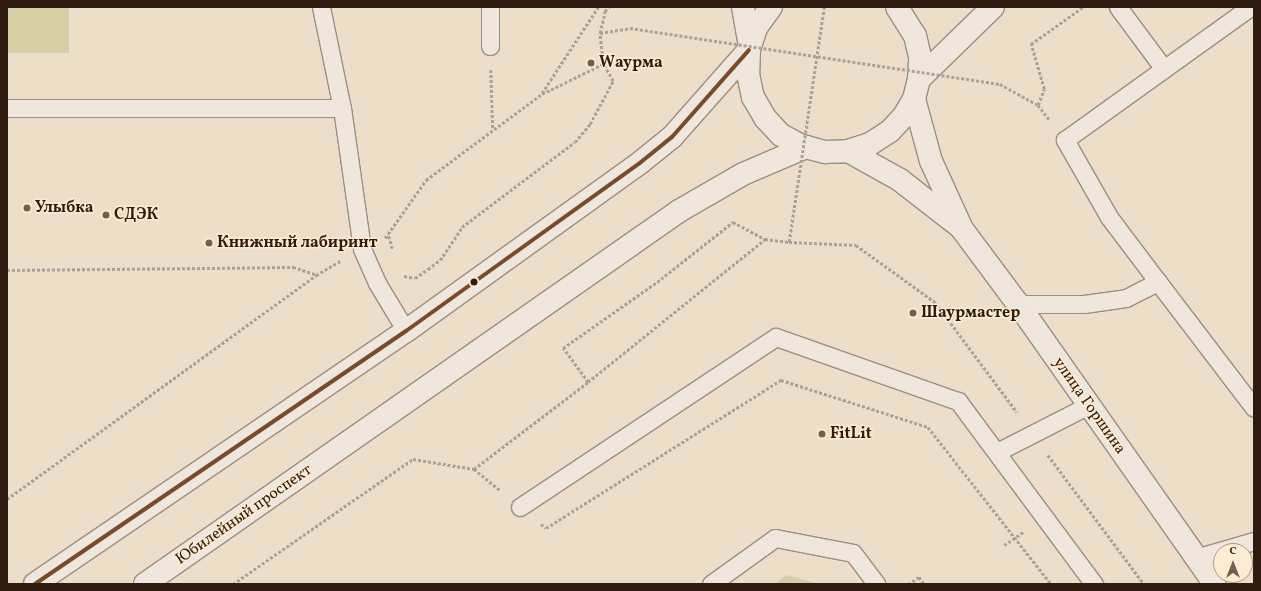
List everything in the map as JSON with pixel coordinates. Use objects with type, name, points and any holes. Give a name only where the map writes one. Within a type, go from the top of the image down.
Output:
[{"type":"main road","points":[[743,7],[749,48],[750,82],[753,97],[765,118],[781,135],[806,147],[824,152],[848,151],[870,144],[890,131],[904,116],[917,89],[993,7]]},
{"type":"main road","points":[[35,584],[406,331],[641,162],[672,137],[749,48],[756,28],[771,7]]},
{"type":"main road","points":[[896,7],[905,17],[915,36],[920,57],[917,89]]},
{"type":"main road","name":"улица Горшина","points":[[917,89],[931,161],[962,229],[1018,304],[1195,558],[1215,584]]},
{"type":"main road","name":"Юбилейный проспект","points":[[145,584],[679,211],[743,174],[806,147]]},
{"type":"main road","name":"улица Горшина","points":[[848,151],[900,180],[962,229]]},
{"type":"lane","points":[[321,7],[342,108],[362,249],[377,283],[406,331]]},
{"type":"lane","points":[[490,7],[490,46]]},
{"type":"lane","points":[[1118,7],[1164,69]]},
{"type":"lane","points":[[1250,7],[1065,140],[1109,217],[1254,408]]},
{"type":"lane","points":[[7,108],[342,108]]},
{"type":"lane","points":[[1018,304],[1084,304],[1126,298],[1158,282]]},
{"type":"lane","points":[[520,507],[776,337],[958,401],[1094,584]]},
{"type":"lane","points":[[997,452],[1089,406]]},
{"type":"lane","points":[[711,584],[775,538],[853,553],[876,584]]},
{"type":"lane","points":[[1195,558],[1254,541]]},
{"type":"path","points":[[542,94],[598,7]]},
{"type":"path","points":[[401,274],[408,278],[415,278],[440,260],[462,227],[575,142],[590,124],[613,81],[603,64],[600,33],[605,11],[609,7]]},
{"type":"path","points":[[789,242],[824,7]]},
{"type":"path","points":[[1038,105],[1044,89],[1031,44],[1083,7]]},
{"type":"path","points":[[600,33],[630,28],[1000,84],[1038,105],[1065,140]]},
{"type":"path","points":[[490,46],[493,130]]},
{"type":"path","points":[[7,499],[316,275],[362,249],[389,236],[426,180],[542,94],[603,64]]},
{"type":"path","points":[[588,382],[562,348],[661,279],[733,222],[764,239],[789,242],[856,244],[936,303],[1144,584]]},
{"type":"path","points":[[389,236],[394,257]]},
{"type":"path","points":[[474,469],[588,382],[764,239]]},
{"type":"path","points":[[7,270],[293,267],[316,275]]},
{"type":"path","points":[[233,584],[413,459],[474,469],[546,528],[781,380],[928,427],[1051,584]]},
{"type":"path","points":[[908,584],[919,577],[924,584]]},
{"type":"shaded area","points":[[7,7],[69,7],[69,53],[7,53]]},
{"type":"shaded area","points":[[786,575],[820,584],[775,584]]},
{"type":"transit line","points":[[35,584],[406,331],[641,162],[672,137],[749,50]]},
{"type":"place","name":"Wаурма","points":[[591,63]]},
{"type":"place","name":"Улыбка","points":[[27,208]]},
{"type":"place","name":"СДЭК","points":[[106,215]]},
{"type":"place","name":"Книжный лабиринт","points":[[209,243]]},
{"type":"place","name":"Шаурмастер","points":[[913,313]]},
{"type":"place","name":"FitLit","points":[[822,434]]}]
